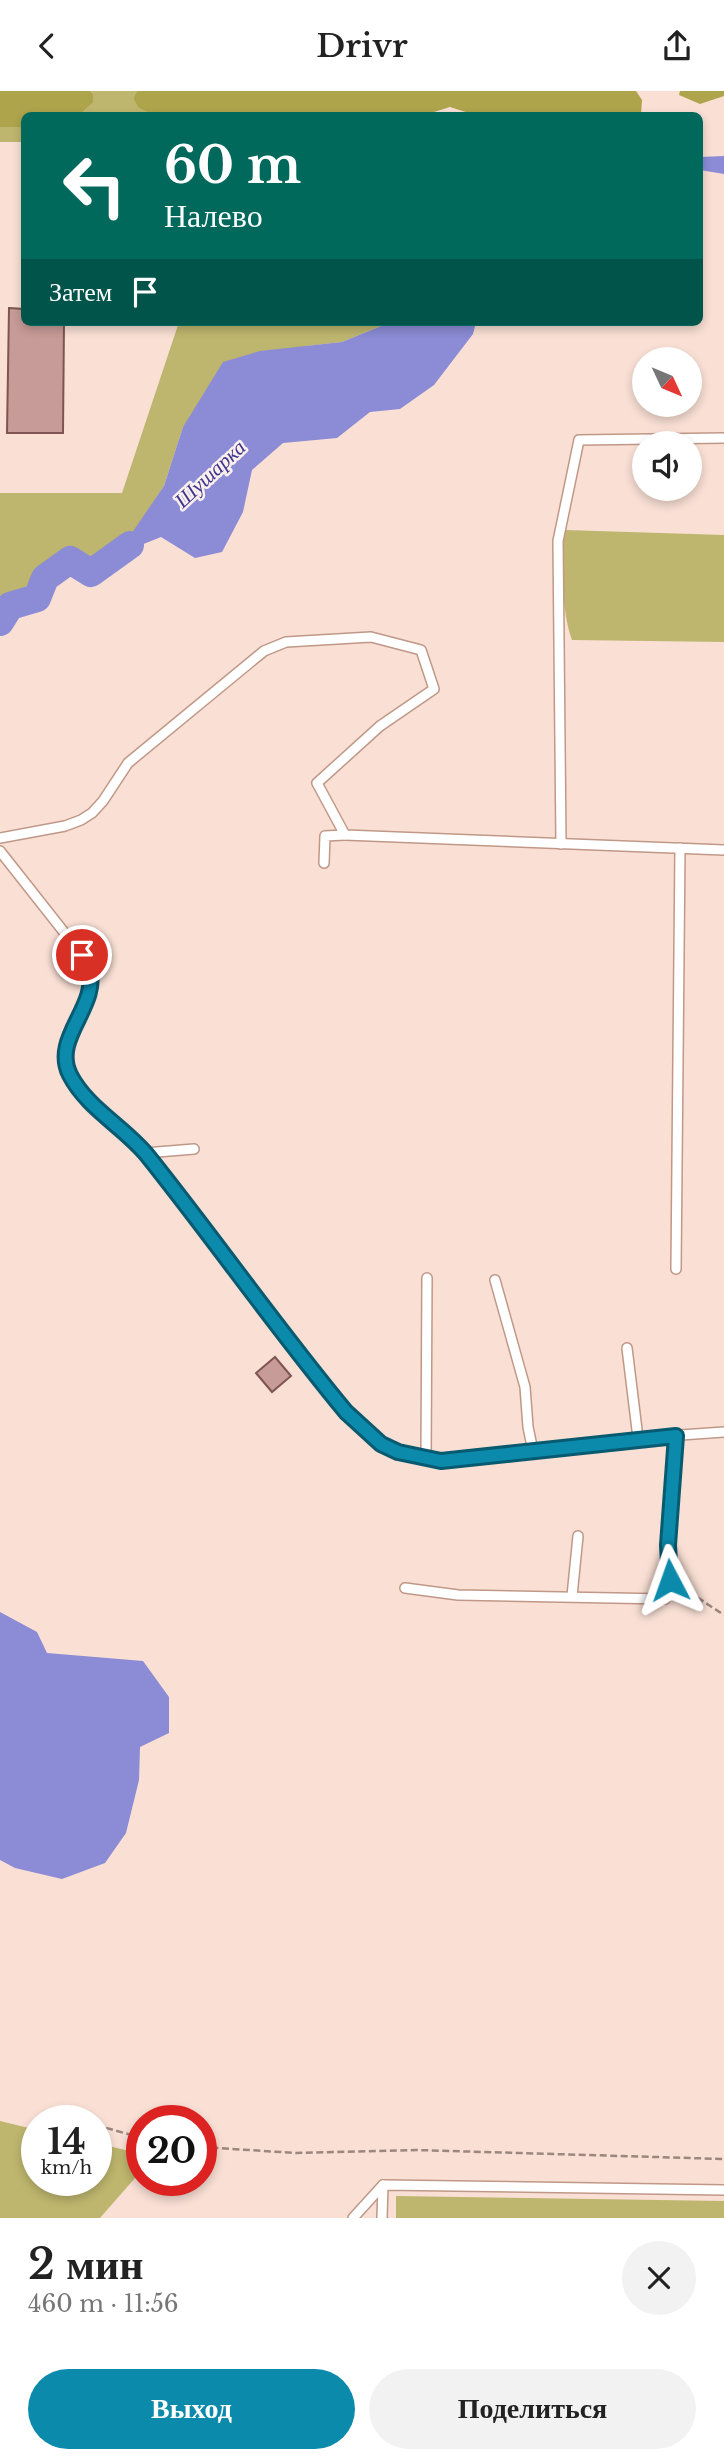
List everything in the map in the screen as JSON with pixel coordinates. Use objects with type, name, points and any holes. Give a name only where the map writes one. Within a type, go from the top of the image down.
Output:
[{"type":"lane","points":[[561,844],[558,541],[579,440],[724,439]]},
{"type":"lane","points":[[0,838],[65,826],[92,813],[128,763],[264,650],[286,642],[371,637],[421,650],[434,689],[380,726],[317,783],[345,835]]},
{"type":"lane","points":[[324,863],[324,836],[345,835],[724,850]]},
{"type":"lane","points":[[676,1269],[680,848]]},
{"type":"lane","points":[[0,851],[82,955],[89,971],[90,985],[86,1000],[68,1042],[65,1062],[71,1077],[82,1092],[145,1153],[346,1412],[381,1444],[398,1452],[426,1458],[458,1460],[638,1438],[724,1432]]},
{"type":"lane","points":[[145,1153],[194,1149]]},
{"type":"lane","points":[[426,1458],[428,1277]]},
{"type":"lane","points":[[495,1280],[526,1387],[528,1427],[533,1451]]},
{"type":"lane","points":[[627,1348],[638,1438]]},
{"type":"lane","points":[[405,1588],[458,1595],[665,1599],[670,1580],[668,1545],[676,1436]]},
{"type":"lane","points":[[572,1596],[578,1537]]},
{"type":"lane","points":[[353,2218],[383,2185],[724,2190]]},
{"type":"lane","points":[[382,2218],[383,2185]]},
{"type":"path","points":[[670,1580],[724,1615]]},
{"type":"path","points":[[217,2148],[296,2153],[416,2151],[724,2158]]},
{"type":"shaded area","points":[[0,91],[90,91],[93,94],[93,103],[82,112],[21,112],[21,127],[0,127]]},
{"type":"shaded area","points":[[90,91],[137,91],[133,98],[138,106],[148,112],[82,112],[93,103],[93,94]]},
{"type":"shaded area","points":[[137,91],[636,91],[642,100],[641,112],[466,112],[450,107],[434,112],[147,112],[138,107],[133,98]]},
{"type":"shaded area","points":[[680,91],[724,91],[724,96],[700,104],[679,95]]},
{"type":"shaded area","points":[[0,127],[21,127],[21,142],[0,142]]},
{"type":"shaded area","points":[[178,326],[381,326],[342,342],[307,346],[183,427],[164,486],[125,544],[98,563],[89,566],[71,551],[57,554],[34,571],[27,586],[0,604],[0,493],[122,493]]},
{"type":"shaded area","points":[[565,530],[724,535],[724,642],[572,640],[563,586]]},
{"type":"shaded area","points":[[0,2121],[21,2126],[21,2196],[112,2196],[112,2147],[126,2150],[126,2188],[100,2218],[0,2218]]},
{"type":"shaded area","points":[[396,2196],[724,2201],[724,2218],[396,2218]]},
{"type":"water","points":[[724,156],[724,174],[703,170],[703,157]]},
{"type":"water","points":[[381,326],[475,326],[473,334],[434,385],[400,409],[370,412],[337,438],[283,443],[252,470],[243,512],[222,552],[195,558],[161,537],[131,549],[104,570],[98,563],[125,543],[164,486],[183,427],[223,362],[260,351],[342,342]]},
{"type":"water","points":[[0,1612],[37,1632],[47,1653],[143,1661],[169,1697],[169,1733],[140,1747],[139,1780],[126,1833],[105,1863],[62,1879],[15,1868],[0,1860]]},
{"type":"building","points":[[9,308],[21,309],[21,326],[64,326],[63,433],[7,433]]},
{"type":"building","points":[[275,1357],[291,1376],[272,1392],[256,1373]]},
{"type":"waterway","name":"Шушарка","points":[[0,622],[10,606],[37,598],[45,578],[70,560],[91,573],[130,545]]},
{"type":"route","points":[[82,955],[89,971],[90,985],[68,1042],[65,1062],[71,1077],[82,1092],[145,1153],[346,1412],[381,1444],[398,1452],[441,1461],[676,1436],[668,1545],[670,1580]]}]
